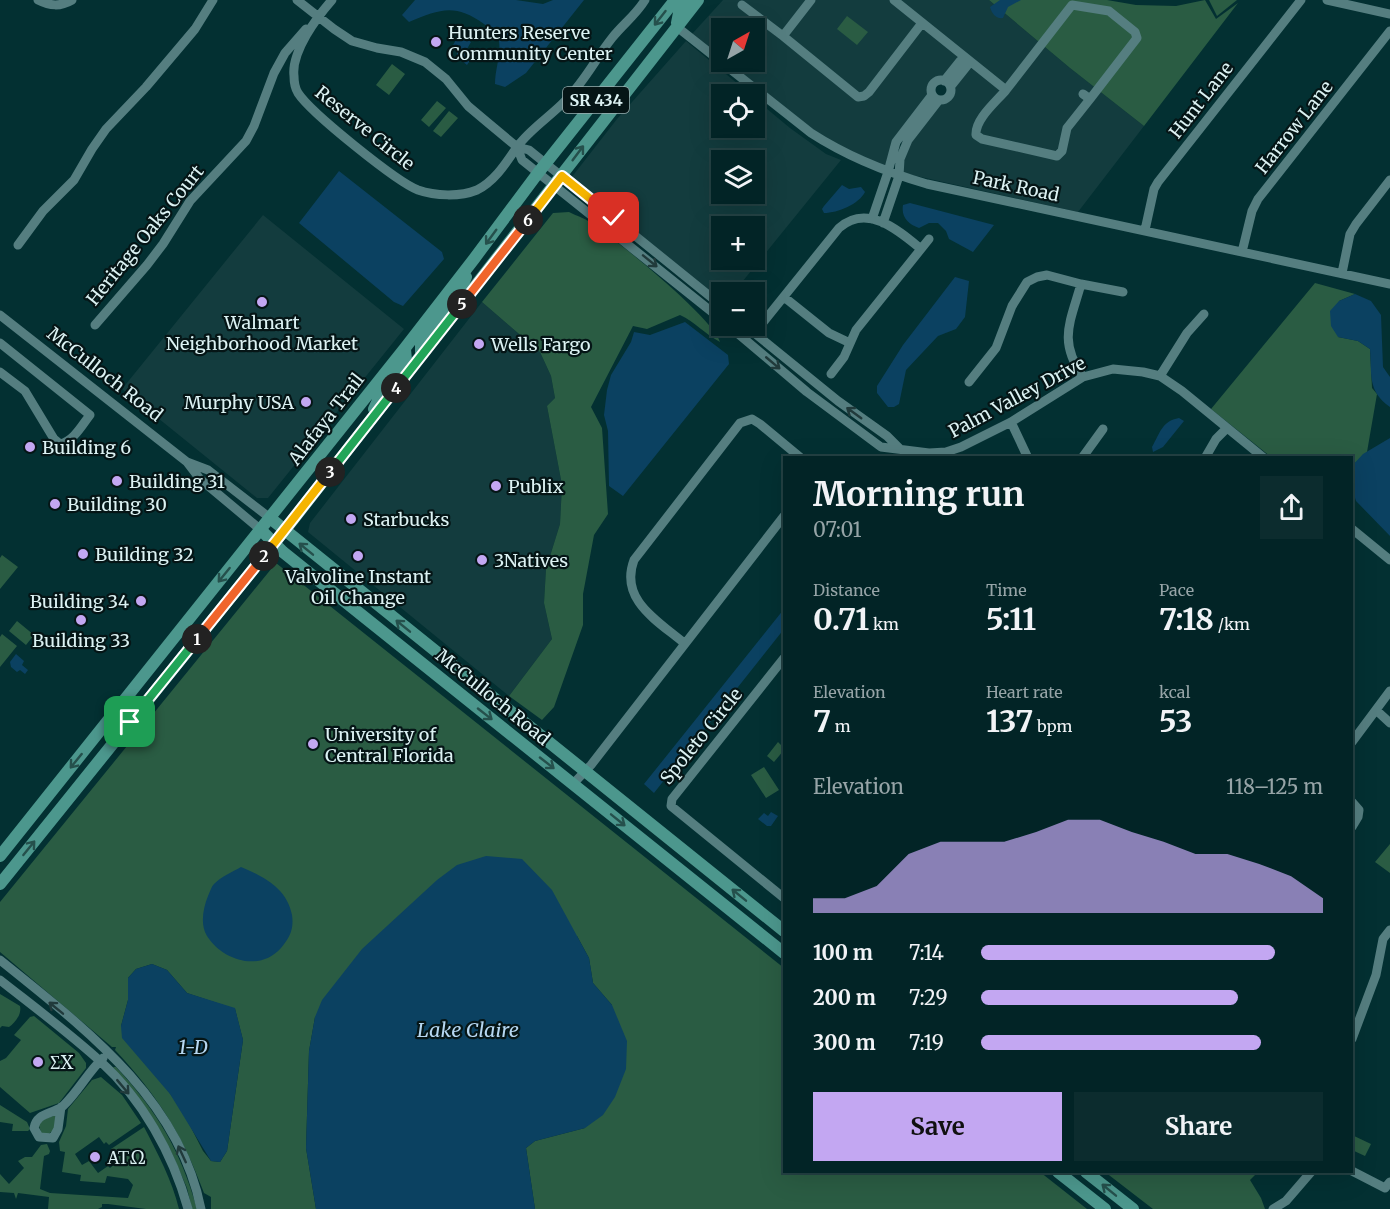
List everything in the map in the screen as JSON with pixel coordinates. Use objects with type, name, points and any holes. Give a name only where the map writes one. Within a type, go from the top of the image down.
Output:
[{"type":"main road","name":"Alafaya Trail","points":[[0,856],[405,348],[542,168],[675,0]]},
{"type":"main road","points":[[677,27],[678,15],[687,0]]},
{"type":"main road","name":"Alafaya Trail","points":[[0,884],[365,429],[698,0]]},
{"type":"main road","points":[[422,356],[421,345],[425,337],[458,294],[474,259]]},
{"type":"main road","points":[[365,429],[382,392],[406,360],[405,348]]},
{"type":"main road","name":"McCulloch Road","points":[[270,519],[783,931]]},
{"type":"main road","name":"McCulloch Road","points":[[261,530],[283,552],[783,952]]},
{"type":"main road","points":[[98,762],[104,742],[104,726]]},
{"type":"main road","points":[[1059,1173],[1105,1209]]},
{"type":"main road","points":[[1087,1173],[1133,1209]]},
{"type":"street","points":[[38,0],[51,6],[62,5],[72,0]]},
{"type":"street","points":[[18,245],[43,211],[74,180],[106,129],[146,87],[195,29],[213,0]]},
{"type":"street","points":[[297,0],[352,41],[401,52],[425,62],[446,79],[468,106],[517,147],[522,160],[542,168],[711,298]]},
{"type":"street","name":"Reserve Circle","points":[[332,0],[318,17],[293,64],[296,91],[325,120],[399,180],[418,190],[442,194],[477,190],[497,174],[517,147],[579,87],[612,38],[639,10],[645,0]]},
{"type":"street","points":[[783,36],[811,0]]},
{"type":"street","points":[[894,0],[1006,90]]},
{"type":"street","name":"Hunt Lane","points":[[1144,230],[1154,189],[1158,182],[1301,0]]},
{"type":"street","points":[[1327,0],[1390,14]]},
{"type":"street","points":[[742,5],[858,97],[869,92],[922,23]]},
{"type":"street","points":[[1072,5],[1109,10],[1136,32],[1137,38],[1086,96],[1066,128],[1062,151],[1057,156],[982,139],[976,135],[979,122],[1006,90],[1072,5]]},
{"type":"street","name":"Heritage Oaks Court","points":[[94,325],[147,265],[190,201],[246,141],[274,73],[285,53],[318,17]]},
{"type":"street","name":"Park Road","points":[[677,27],[811,133],[831,146],[899,176],[1390,284]]},
{"type":"street","name":"Harrow Lane","points":[[1242,252],[1252,211],[1258,199],[1390,31]]},
{"type":"street","points":[[947,83],[950,95],[945,100],[936,97],[932,88],[935,82],[947,83],[967,66],[967,59]]},
{"type":"street","points":[[872,219],[896,142],[936,97]]},
{"type":"street","points":[[883,223],[899,176],[900,159],[908,140],[936,97]]},
{"type":"street","points":[[558,180],[711,311]]},
{"type":"street","points":[[1342,273],[1350,234],[1390,180]]},
{"type":"street","points":[[881,194],[891,198]]},
{"type":"street","points":[[765,320],[847,221],[855,218],[872,219],[883,223],[921,249]]},
{"type":"street","points":[[831,374],[844,357],[856,330],[929,238]]},
{"type":"street","points":[[969,382],[996,348],[1012,306],[1028,282],[1047,275],[1123,292]]},
{"type":"street","points":[[1081,284],[1067,339],[1069,353],[1083,377]]},
{"type":"street","points":[[784,297],[829,333],[850,343]]},
{"type":"street","points":[[1160,376],[1187,333],[1204,314]]},
{"type":"street","name":"McCulloch Road","points":[[0,315],[187,462],[200,479],[261,530]]},
{"type":"street","name":"Palm Valley Drive","points":[[741,336],[826,406],[881,447],[929,455],[961,447],[1011,422],[1083,377],[1113,369],[1160,376],[1182,391],[1262,456]]},
{"type":"street","points":[[759,336],[900,449]]},
{"type":"street","points":[[0,343],[90,415],[72,438],[60,444],[54,439],[25,391],[0,372]]},
{"type":"street","points":[[826,406],[834,397]]},
{"type":"street","points":[[684,643],[645,611],[637,600],[630,583],[634,560],[740,423],[752,419],[799,456]]},
{"type":"street","points":[[1011,422],[1027,456]]},
{"type":"street","points":[[1206,456],[1216,439],[1227,428]]},
{"type":"street","points":[[1083,456],[1103,429]]},
{"type":"street","name":"McCulloch Road","points":[[187,462],[208,470],[270,519]]},
{"type":"street","points":[[573,784],[585,772],[783,517]]},
{"type":"street","points":[[1353,530],[1390,560]]},
{"type":"street","name":"Spoleto Circle","points":[[783,659],[672,799],[671,806],[783,897]]},
{"type":"street","points":[[450,686],[461,673]]},
{"type":"street","points":[[1353,741],[1390,691]]},
{"type":"street","points":[[1376,710],[1390,723]]},
{"type":"street","points":[[1353,803],[1359,810],[1358,818],[1353,826]]},
{"type":"street","points":[[1353,1036],[1376,975],[1383,939],[1390,930]]},
{"type":"street","points":[[0,960],[109,1052],[147,1095],[171,1132],[194,1183],[201,1209]]},
{"type":"street","points":[[0,980],[100,1061],[136,1103],[166,1150],[188,1209]]},
{"type":"street","points":[[62,1107],[109,1052]]},
{"type":"street","points":[[1353,1172],[1385,1188],[1390,1182]]},
{"type":"street","points":[[1273,1209],[1286,1201],[1310,1173]]},
{"type":"shaded area","points":[[723,0],[989,0],[1144,126],[1078,212],[903,173],[904,160],[911,142],[940,104],[947,103],[953,98],[955,87],[943,76],[936,77],[930,83],[928,94],[893,140],[885,167],[833,142],[814,130],[765,92],[765,84],[754,84],[739,72],[765,72],[765,18],[711,18],[711,50],[692,34]]},
{"type":"shaded area","points":[[686,41],[711,62],[711,72],[723,72],[738,84],[711,84],[711,138],[765,138],[765,107],[826,154],[841,160],[765,254],[765,216],[711,216],[711,270],[752,270],[742,282],[711,282],[711,293],[571,178],[617,119]]},
{"type":"shaded area","points":[[263,215],[404,329],[268,498],[257,498],[122,389]]},
{"type":"shaded area","points":[[482,302],[540,352],[551,376],[555,398],[547,406],[562,485],[560,524],[546,569],[544,603],[552,639],[509,696],[308,532],[310,523]]},
{"type":"green space","points":[[989,0],[1107,0],[1136,5],[1176,6],[1205,0],[1216,19],[1238,3],[1144,126]]},
{"type":"green space","points":[[1209,0],[1237,0],[1217,16]]},
{"type":"green space","points":[[847,16],[868,32],[857,45],[837,29]]},
{"type":"green space","points":[[392,64],[405,74],[389,95],[376,85]]},
{"type":"green space","points":[[437,101],[446,108],[429,127],[421,120]]},
{"type":"green space","points":[[449,111],[458,118],[441,137],[433,131]]},
{"type":"green space","points":[[569,212],[585,219],[623,247],[701,316],[711,328],[711,336],[680,315],[647,329],[633,326],[591,407],[602,428],[608,514],[594,535],[583,594],[583,625],[554,707],[542,720],[509,696],[552,639],[544,603],[546,569],[560,524],[562,485],[547,406],[555,398],[551,376],[540,352],[482,302],[553,213]]},
{"type":"green space","points":[[1315,283],[1355,294],[1339,301],[1338,337],[1358,341],[1370,349],[1372,388],[1377,394],[1367,452],[1353,465],[1353,456],[1270,456],[1211,409]]},
{"type":"green space","points":[[2,555],[18,567],[0,589],[0,558]]},
{"type":"green space","name":"University of Central Florida","points":[[276,563],[783,967],[783,1173],[1041,1173],[1087,1209],[535,1209],[526,1148],[535,1141],[585,1128],[612,1005],[593,983],[589,958],[577,936],[315,1017],[309,1051],[306,1148],[316,1209],[211,1209],[211,1197],[204,1193],[178,1134],[144,1083],[115,1050],[116,1047],[112,1047],[0,952],[0,902]],"holes":[[[152,964],[167,970],[187,993],[235,1009],[243,1040],[227,1151],[220,1162],[211,1161],[203,1151],[182,1110],[121,1026],[128,1000],[128,978],[136,969]]]},
{"type":"green space","points":[[17,621],[34,635],[26,645],[9,631]]},
{"type":"green space","points":[[2,634],[17,646],[0,667],[0,637]]},
{"type":"green space","points":[[778,742],[783,747],[783,751],[774,762],[767,756]]},
{"type":"green space","points":[[764,767],[779,790],[766,798],[751,775]]},
{"type":"green space","points":[[1390,844],[1390,873],[1375,862]]},
{"type":"green space","points":[[0,994],[20,1006],[18,1018],[9,1027],[0,1028]]},
{"type":"green space","points":[[34,1016],[79,1053],[86,1063],[86,1068],[59,1103],[30,1113],[0,1087],[0,1061],[6,1058],[21,1040],[14,1035],[30,1017]]},
{"type":"green space","points":[[113,1067],[116,1067],[131,1083],[166,1133],[191,1188],[197,1209],[192,1209],[187,1188],[169,1147]]},
{"type":"green space","points":[[101,1077],[122,1095],[141,1123],[109,1145],[106,1142],[104,1144],[99,1137],[75,1154],[82,1165],[89,1161],[98,1173],[116,1163],[111,1149],[144,1127],[169,1177],[179,1209],[146,1209],[102,1204],[102,1207],[98,1209],[48,1209],[49,1197],[18,1193],[16,1199],[14,1193],[0,1192],[0,1174],[9,1184],[24,1168],[18,1161],[25,1157],[32,1157],[41,1145],[47,1144],[50,1151],[44,1156],[40,1189],[50,1193],[128,1198],[133,1185],[128,1179],[107,1176],[105,1183],[80,1181],[81,1175],[62,1172],[65,1152],[60,1151],[59,1142],[66,1126],[68,1109],[92,1080]]},
{"type":"green space","points":[[0,1105],[27,1122],[30,1129],[12,1131],[13,1124],[0,1122]]},
{"type":"green space","points":[[56,1115],[54,1130],[47,1135],[41,1133],[39,1125],[42,1120]]},
{"type":"green space","points":[[1353,1135],[1371,1144],[1365,1156],[1353,1150]]},
{"type":"green space","points":[[1106,1173],[1257,1173],[1250,1180],[1265,1209],[1153,1209]]},
{"type":"water","points":[[415,0],[516,0],[543,4],[553,0],[584,0],[526,73],[505,87],[495,84],[499,41],[493,31],[474,17],[447,10],[409,22],[402,15]]},
{"type":"water","points":[[1000,0],[1021,0],[1008,7],[1003,18],[998,18],[990,7]]},
{"type":"water","points":[[466,38],[471,42],[467,49],[471,52],[467,65],[457,57],[457,49],[453,45],[456,40]]},
{"type":"water","points":[[339,171],[442,252],[444,259],[403,306],[394,302],[299,223]]},
{"type":"water","points":[[842,185],[849,189],[861,187],[865,192],[848,207],[824,213],[822,209]]},
{"type":"water","points":[[910,203],[994,225],[973,252],[949,239],[946,231],[938,223],[929,223],[919,228],[909,222],[904,216],[903,205]]},
{"type":"water","points":[[955,277],[969,281],[965,317],[956,329],[938,336],[906,370],[899,404],[888,407],[877,393],[877,386],[903,345]]},
{"type":"water","points":[[1355,294],[1371,301],[1381,315],[1383,367],[1390,377],[1390,407],[1377,395],[1374,388],[1370,349],[1358,341],[1338,337],[1331,326],[1330,311],[1339,301]]},
{"type":"water","points":[[685,322],[728,355],[729,364],[623,496],[609,486],[608,431],[604,415],[611,375],[631,342],[634,332],[650,335]]},
{"type":"water","points":[[1179,418],[1184,421],[1163,447],[1153,452],[1152,447],[1162,428]]},
{"type":"water","points":[[1390,438],[1390,536],[1356,501],[1353,491],[1353,465],[1363,454]]},
{"type":"water","points":[[783,610],[783,630],[654,793],[644,784]]},
{"type":"water","points":[[16,654],[24,661],[22,665],[28,670],[25,674],[11,667],[10,662]]},
{"type":"water","points":[[771,812],[778,816],[771,826],[767,826],[758,819],[764,813],[768,816]]},
{"type":"water","name":"Lake Claire","points":[[486,856],[522,859],[552,890],[589,958],[593,983],[612,1005],[627,1041],[626,1069],[615,1097],[603,1115],[585,1128],[535,1141],[526,1148],[535,1209],[316,1209],[306,1148],[309,1051],[315,1017],[322,1000],[362,949],[437,880],[457,865]]},
{"type":"water","points":[[241,867],[273,884],[285,897],[292,915],[292,929],[287,940],[281,948],[263,960],[242,960],[232,957],[214,945],[205,932],[203,916],[212,887],[220,879]]},
{"type":"water","name":"1-D","points":[[152,964],[167,970],[187,993],[235,1008],[243,1040],[227,1151],[220,1162],[211,1161],[170,1094],[122,1038],[121,1026],[128,1000],[128,978],[136,969]]},
{"type":"place","name":"Hunters Reserve Community Center","points":[[436,42]]},
{"type":"place","name":"Walmart Neighborhood Market","points":[[262,302]]},
{"type":"place","name":"Wells Fargo","points":[[479,344]]},
{"type":"place","name":"Murphy USA","points":[[306,402]]},
{"type":"place","name":"Building 6","points":[[30,447]]},
{"type":"place","name":"Building 31","points":[[117,481]]},
{"type":"place","name":"Publix","points":[[496,486]]},
{"type":"place","name":"Building 30","points":[[55,504]]},
{"type":"place","name":"Starbucks","points":[[351,519]]},
{"type":"place","name":"Building 32","points":[[83,554]]},
{"type":"place","name":"Valvoline Instant Oil Change","points":[[358,556]]},
{"type":"place","name":"3Natives","points":[[482,560]]},
{"type":"place","name":"Building 34","points":[[141,601]]},
{"type":"place","name":"Building 33","points":[[81,620]]},
{"type":"place","name":"University of Central Florida","points":[[313,744]]},
{"type":"place","name":"ΣΧ","points":[[38,1062]]},
{"type":"place","name":"ΑΤΩ","points":[[95,1157]]},
{"type":"route","points":[[130,722],[292,521],[562,176],[614,218]]}]
